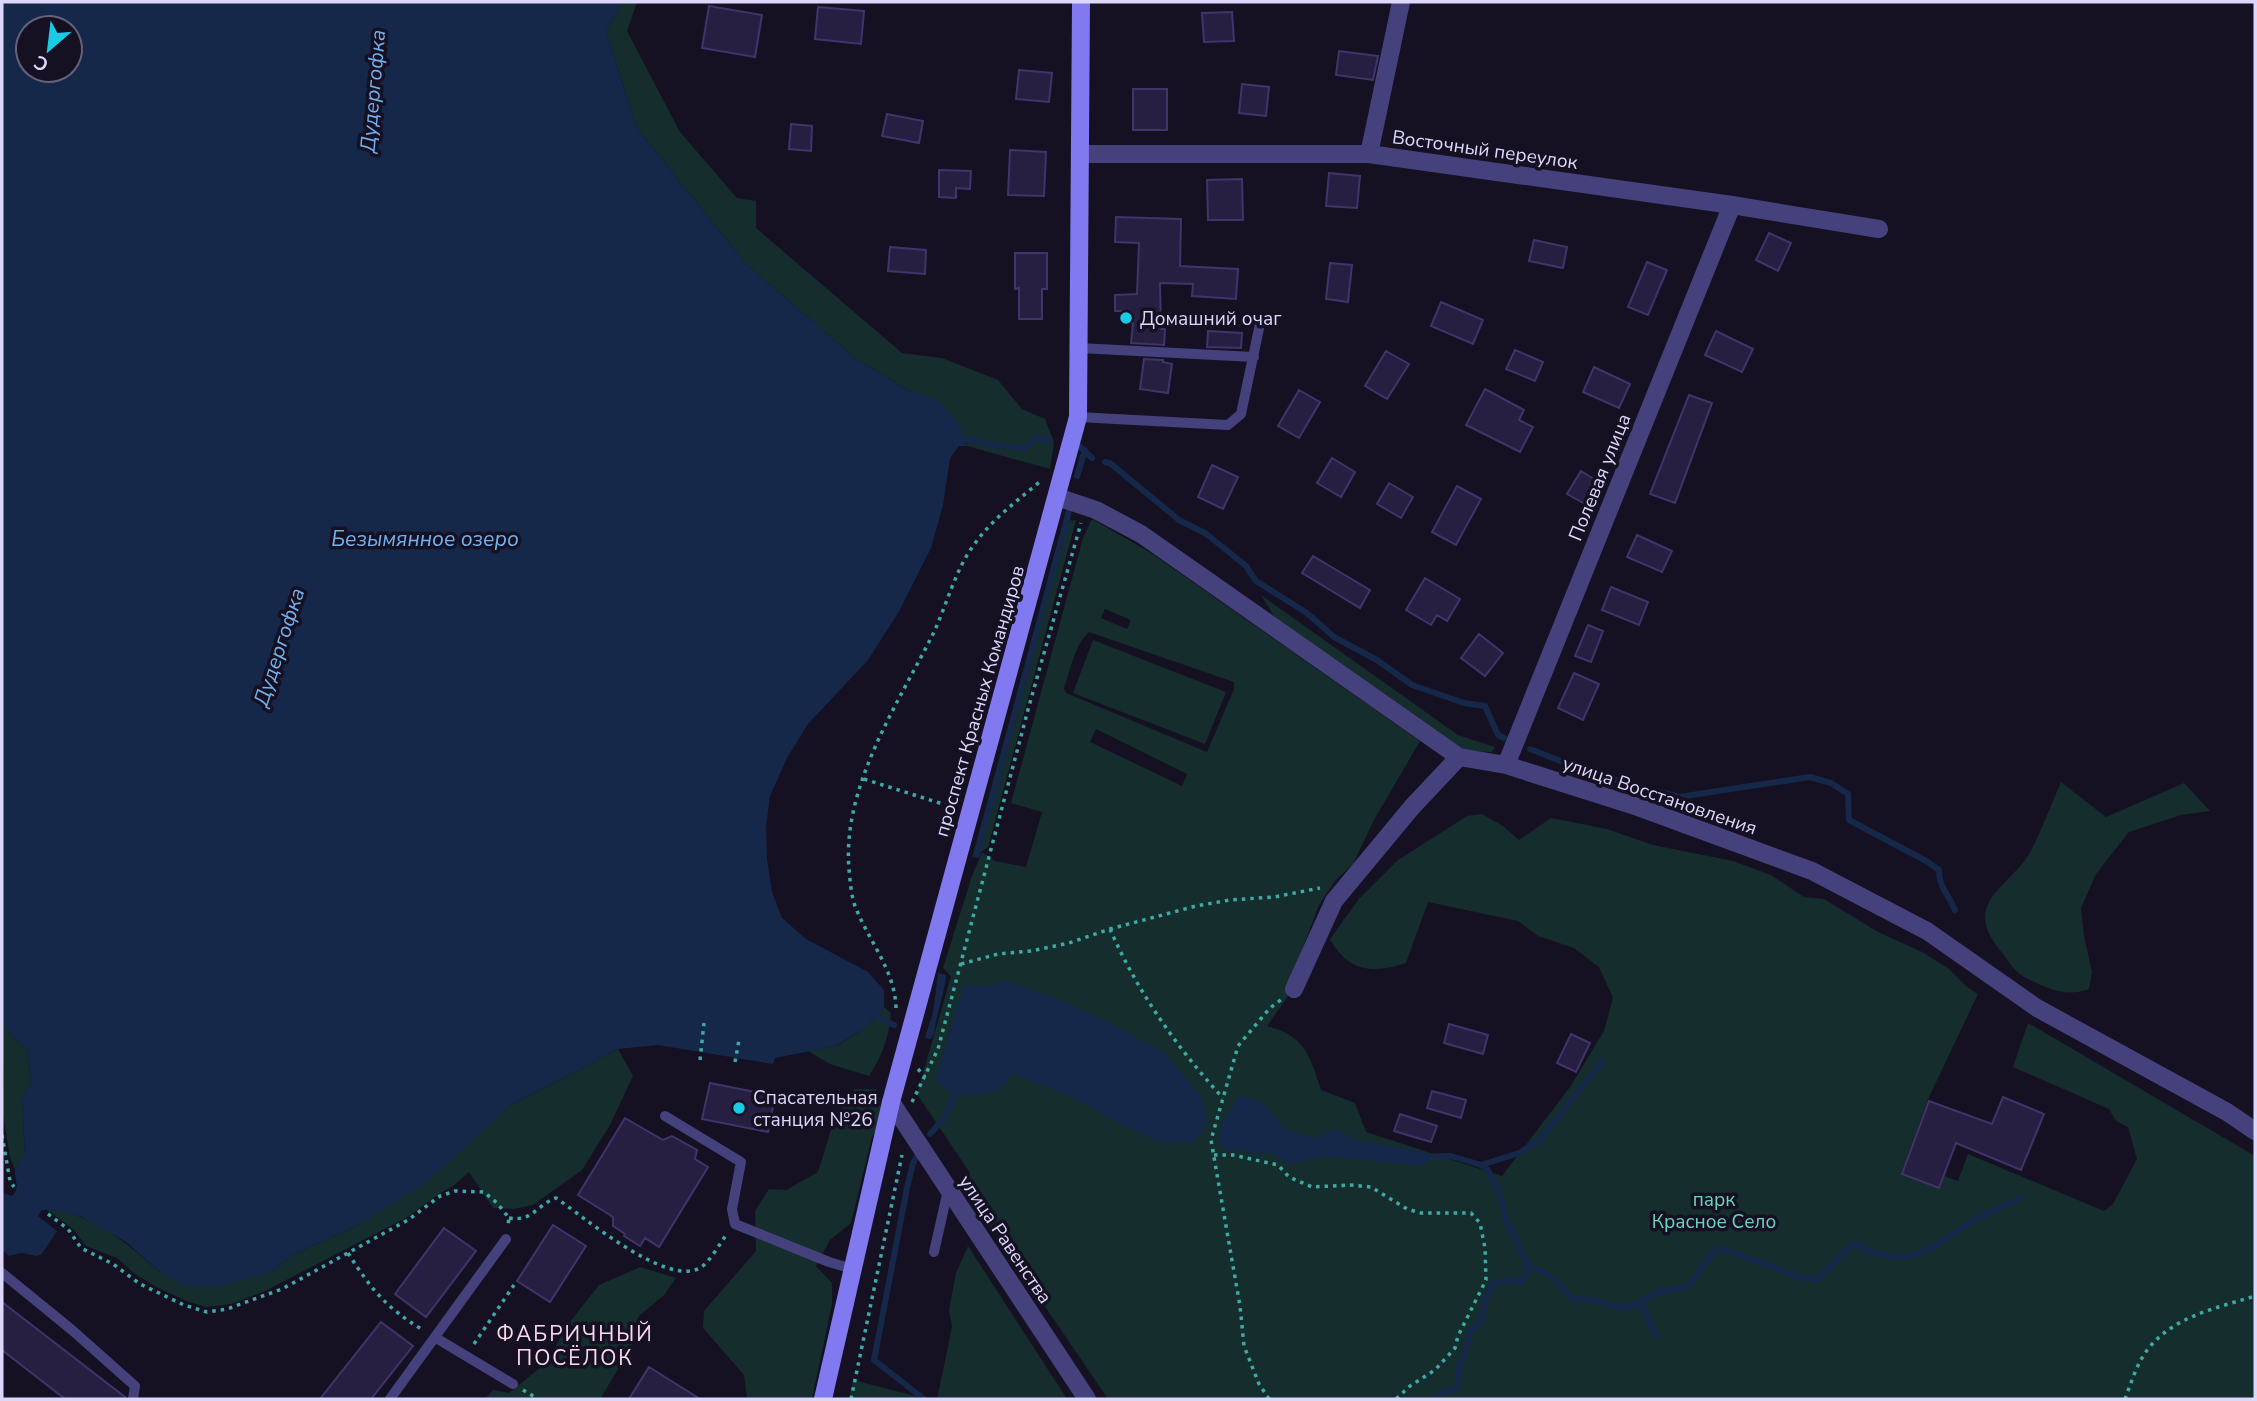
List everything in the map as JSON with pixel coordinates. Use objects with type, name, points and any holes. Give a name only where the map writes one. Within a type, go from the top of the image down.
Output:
[{"type":"street","name":"проспект Красных Командиров","points":[[823,1399],[891,1102],[1078,417],[1081,2]]},
{"type":"street","points":[[1369,154],[1401,2]]},
{"type":"street","name":"Восточный переулок","points":[[1080,154],[1369,154],[1731,205],[1879,229]]},
{"type":"street","name":"Полевая улица","points":[[1506,765],[1731,205]]},
{"type":"street","name":"улица Восстановления","points":[[1058,497],[1096,510],[1141,534],[1459,757],[1506,765],[1638,807],[1811,871],[1927,930],[2037,1008],[2227,1112],[2255,1131]]},
{"type":"street","points":[[1294,989],[1326,916],[1346,885],[1412,807],[1459,757]]},
{"type":"street","name":"улица Равенства","points":[[891,1102],[1087,1399]]},
{"type":"lane","points":[[1078,417],[1228,425],[1241,414],[1261,319]]},
{"type":"lane","points":[[1079,348],[1254,357]]},
{"type":"lane","points":[[665,1116],[741,1162],[732,1209],[735,1224],[853,1269]]},
{"type":"lane","points":[[934,1252],[948,1190]]},
{"type":"lane","points":[[390,1399],[506,1239]]},
{"type":"lane","points":[[2,1273],[135,1386],[133,1399]]},
{"type":"lane","points":[[436,1338],[513,1384]]},
{"type":"path","points":[[895,993],[855,905],[851,880],[850,822],[870,759],[935,630],[972,547],[998,515],[1046,477]]},
{"type":"path","points":[[851,1399],[911,1105],[938,1049],[1081,521]]},
{"type":"path","points":[[864,779],[954,807]]},
{"type":"path","points":[[995,811],[1002,813]]},
{"type":"path","points":[[961,964],[998,954],[1069,943],[1196,906],[1346,885]]},
{"type":"path","points":[[1110,929],[1122,958],[1174,1040],[1223,1098]]},
{"type":"path","points":[[1269,1399],[1259,1384],[1244,1346],[1240,1306],[1211,1140],[1238,1046],[1270,1008],[1294,989]]},
{"type":"path","points":[[700,1060],[704,1023]]},
{"type":"path","points":[[735,1062],[739,1040]]},
{"type":"path","points":[[2,1135],[10,1181],[14,1186]]},
{"type":"path","points":[[1214,1155],[1233,1155],[1278,1165],[1289,1177],[1312,1187],[1371,1187],[1407,1209],[1421,1213],[1471,1213],[1480,1223],[1485,1248],[1486,1280],[1458,1336],[1455,1348],[1435,1370],[1396,1399]]},
{"type":"path","points":[[48,1214],[68,1229],[81,1248],[113,1264],[140,1284],[184,1305],[207,1312],[227,1310],[282,1289],[408,1220],[440,1196],[454,1191],[484,1192],[509,1218],[520,1220],[532,1215],[547,1201],[556,1198],[651,1263],[685,1272],[701,1268],[735,1224]]},
{"type":"path","points":[[506,1239],[509,1218]]},
{"type":"path","points":[[348,1253],[367,1283],[398,1316],[436,1338]]},
{"type":"path","points":[[465,1356],[514,1285]]},
{"type":"path","points":[[2125,1399],[2147,1350],[2163,1334],[2189,1317],[2255,1296]]},
{"type":"green space","points":[[623,2],[637,2],[627,31],[680,132],[737,198],[756,201],[756,228],[902,353],[942,358],[998,380],[1022,409],[1045,419],[1054,442],[1050,469],[967,446],[966,439],[938,402],[906,389],[855,358],[745,263],[636,127],[606,31]]},
{"type":"green space","name":"парк Красное Село","points":[[1092,519],[1151,553],[1420,741],[1374,820],[1353,864],[1335,881],[1319,905],[1294,971],[1288,996],[1267,1026],[1290,1035],[1304,1049],[1321,1090],[1355,1103],[1366,1132],[1502,1176],[1570,1087],[1604,1031],[1613,998],[1599,967],[1574,948],[1538,936],[1518,921],[1428,902],[1406,963],[1382,969],[1362,968],[1353,964],[1337,950],[1330,939],[1359,899],[1398,860],[1467,816],[1482,814],[1503,826],[1519,840],[1551,818],[1607,829],[1653,845],[1733,861],[1771,875],[1804,897],[1824,899],[1878,932],[1922,952],[1949,969],[1978,994],[1929,1097],[1901,1174],[1940,1188],[1944,1176],[1958,1181],[1968,1154],[2104,1211],[2113,1204],[2137,1159],[2128,1127],[2116,1121],[2109,1109],[2013,1067],[2028,1023],[2255,1156],[2255,1399],[1108,1399],[959,1180],[970,1173],[917,1094],[951,976],[943,968],[982,852],[995,861],[1026,867],[1042,812],[1011,803],[1083,538]],"holes":[[[1105,609],[1131,620],[1127,629],[1101,618]],[[1089,632],[1234,682],[1234,689],[1207,752],[1066,693],[1064,688],[1071,666]],[[1096,729],[1187,774],[1182,786],[1090,742]]]},
{"type":"green space","points":[[1076,520],[988,847],[972,858],[1064,521]]},
{"type":"green space","points":[[1261,595],[1458,735],[1495,747],[1492,752],[1464,751],[1278,623]]},
{"type":"green space","points":[[1093,640],[1226,692],[1205,744],[1073,693]]},
{"type":"green space","points":[[2061,782],[2106,817],[2184,783],[2210,811],[2181,815],[2129,832],[2096,874],[2081,908],[2092,972],[2089,989],[2080,992],[2047,988],[2020,974],[1999,949],[1989,932],[1985,918],[1987,906],[1993,896],[2031,851]]},
{"type":"green space","points":[[884,1007],[891,1013],[889,1031],[869,1076],[830,1064],[808,1051],[837,1046],[865,1028]]},
{"type":"green space","points":[[2,1016],[8,1031],[27,1050],[31,1084],[22,1097],[25,1155],[15,1170],[10,1157],[2,1108]]},
{"type":"green space","points":[[618,1049],[633,1076],[610,1125],[582,1170],[533,1205],[513,1209],[493,1208],[469,1172],[406,1218],[265,1291],[231,1304],[207,1307],[160,1289],[135,1274],[117,1258],[86,1246],[74,1230],[46,1209],[63,1211],[94,1223],[123,1241],[162,1274],[273,1271],[292,1255],[356,1226],[511,1105]]},
{"type":"green space","points":[[854,1089],[876,1089],[880,1097],[881,1121],[872,1137],[851,1223],[830,1240],[816,1266],[832,1283],[832,1304],[812,1399],[747,1399],[744,1375],[703,1328],[704,1311],[756,1251],[755,1211],[769,1189],[786,1190],[818,1172],[835,1117]]},
{"type":"green space","points":[[968,1246],[1067,1399],[937,1399],[952,1327],[949,1310],[956,1273]]},
{"type":"green space","points":[[640,1267],[676,1278],[664,1295],[639,1316],[635,1341],[600,1399],[485,1399],[493,1390],[509,1393],[546,1363],[569,1323],[599,1285]]},
{"type":"green space","points":[[853,1380],[927,1399],[849,1399]]},
{"type":"water","name":"Безымянное озеро","points":[[2,2],[623,2],[606,31],[636,127],[745,263],[855,358],[906,389],[938,401],[957,421],[967,446],[959,446],[950,458],[943,505],[931,548],[898,613],[868,660],[808,724],[787,758],[770,796],[766,827],[767,859],[772,892],[782,918],[806,939],[868,972],[884,990],[884,1007],[865,1028],[836,1046],[775,1058],[773,1064],[658,1045],[618,1049],[511,1105],[426,1183],[356,1226],[292,1255],[273,1271],[220,1286],[186,1286],[162,1274],[126,1242],[82,1217],[55,1210],[42,1210],[38,1216],[57,1231],[42,1254],[37,1256],[21,1253],[9,1256],[2,1250],[2,1193],[12,1196],[16,1190],[15,1170],[25,1154],[22,1097],[31,1084],[27,1050],[8,1031],[2,1016]]},
{"type":"water","points":[[938,973],[946,975],[945,982],[934,1034],[928,1039],[925,1037],[933,1013]]},
{"type":"water","points":[[1007,981],[1068,1003],[1163,1052],[1201,1096],[1206,1111],[1206,1125],[1201,1135],[1190,1143],[1160,1142],[1074,1098],[1013,1074],[996,1091],[965,1097],[946,1090],[936,1078],[963,986],[985,986]]},
{"type":"water","points":[[1239,1097],[1262,1103],[1287,1131],[1315,1138],[1335,1129],[1359,1141],[1425,1152],[1431,1160],[1421,1166],[1326,1156],[1290,1165],[1271,1153],[1228,1150],[1220,1146],[1221,1126]]},
{"type":"building","points":[[709,6],[762,15],[755,57],[702,48]]},
{"type":"building","points":[[818,7],[864,11],[861,44],[815,39]]},
{"type":"building","points":[[1232,12],[1234,41],[1204,42],[1202,13]]},
{"type":"building","points":[[1339,51],[1378,56],[1373,80],[1336,75]]},
{"type":"building","points":[[1019,70],[1052,73],[1049,102],[1016,99]]},
{"type":"building","points":[[1242,84],[1269,87],[1266,116],[1239,113]]},
{"type":"building","points":[[1133,89],[1167,89],[1167,130],[1133,130]]},
{"type":"building","points":[[887,114],[923,121],[919,143],[882,136]]},
{"type":"building","points":[[791,124],[812,126],[811,151],[789,149]]},
{"type":"building","points":[[1010,150],[1046,152],[1044,196],[1008,195]]},
{"type":"building","points":[[939,170],[971,171],[970,189],[956,188],[956,198],[939,197]]},
{"type":"building","points":[[1329,173],[1360,176],[1357,208],[1326,206]]},
{"type":"building","points":[[1242,179],[1243,220],[1208,220],[1207,180]]},
{"type":"building","points":[[1116,217],[1181,219],[1180,266],[1238,269],[1236,299],[1192,296],[1193,284],[1160,283],[1164,345],[1131,343],[1133,323],[1121,323],[1121,311],[1115,311],[1115,295],[1137,294],[1139,243],[1115,242]]},
{"type":"building","points":[[1769,233],[1791,243],[1778,271],[1756,260]]},
{"type":"building","points":[[1534,240],[1567,247],[1563,268],[1529,261]]},
{"type":"building","points":[[890,247],[926,250],[925,274],[888,271]]},
{"type":"building","points":[[1015,253],[1047,253],[1047,289],[1042,289],[1042,319],[1019,319],[1019,288],[1015,289]]},
{"type":"building","points":[[1647,262],[1667,270],[1648,315],[1628,307]]},
{"type":"building","points":[[1330,263],[1352,265],[1348,302],[1326,299]]},
{"type":"building","points":[[1441,302],[1483,320],[1473,344],[1431,326]]},
{"type":"building","points":[[1208,331],[1242,333],[1241,348],[1207,347]]},
{"type":"building","points":[[1716,331],[1753,349],[1742,372],[1705,355]]},
{"type":"building","points":[[1515,350],[1543,362],[1535,381],[1506,369]]},
{"type":"building","points":[[1386,351],[1409,364],[1387,399],[1365,386]]},
{"type":"building","points":[[1144,359],[1163,360],[1172,364],[1168,393],[1140,389]]},
{"type":"building","points":[[1594,367],[1630,384],[1619,408],[1583,392]]},
{"type":"building","points":[[1485,389],[1524,410],[1519,420],[1533,427],[1520,452],[1466,425]]},
{"type":"building","points":[[1299,390],[1320,402],[1299,438],[1278,426]]},
{"type":"building","points":[[1689,395],[1712,403],[1675,503],[1650,494]]},
{"type":"building","points":[[1332,458],[1355,472],[1341,497],[1317,483]]},
{"type":"building","points":[[1212,465],[1238,477],[1223,509],[1198,497]]},
{"type":"building","points":[[1581,471],[1605,486],[1592,508],[1567,494]]},
{"type":"building","points":[[1389,483],[1413,497],[1401,518],[1377,504]]},
{"type":"building","points":[[1457,486],[1481,499],[1456,545],[1432,532]]},
{"type":"building","points":[[1637,535],[1672,551],[1662,572],[1627,557]]},
{"type":"building","points":[[1313,556],[1370,590],[1360,608],[1302,573]]},
{"type":"building","points":[[1425,578],[1460,599],[1447,621],[1437,615],[1431,625],[1406,610]]},
{"type":"building","points":[[1611,587],[1648,602],[1639,625],[1602,610]]},
{"type":"building","points":[[1588,625],[1603,631],[1591,662],[1575,656]]},
{"type":"building","points":[[1479,634],[1503,653],[1485,676],[1461,658]]},
{"type":"building","points":[[1574,673],[1599,684],[1583,720],[1558,708]]},
{"type":"building","points":[[1449,1024],[1488,1035],[1483,1054],[1444,1043]]},
{"type":"building","points":[[1571,1034],[1590,1043],[1576,1072],[1557,1063]]},
{"type":"building","name":"Спасательная станция №26","points":[[710,1083],[775,1096],[768,1132],[702,1119]]},
{"type":"building","points":[[1432,1091],[1466,1100],[1461,1118],[1427,1108]]},
{"type":"building","points":[[2003,1097],[2044,1114],[2021,1170],[1956,1143],[1939,1188],[1902,1174],[1929,1101],[1992,1124]]},
{"type":"building","points":[[1400,1114],[1437,1126],[1431,1142],[1394,1131]]},
{"type":"building","points":[[625,1118],[663,1140],[672,1136],[697,1150],[695,1159],[708,1167],[659,1247],[645,1238],[640,1246],[624,1236],[625,1234],[613,1226],[613,1217],[578,1195]]},
{"type":"building","points":[[553,1225],[586,1246],[550,1302],[517,1281]]},
{"type":"building","points":[[444,1228],[476,1251],[426,1317],[395,1294]]},
{"type":"building","points":[[2,1302],[125,1399],[65,1399],[2,1350]]},
{"type":"building","points":[[381,1322],[413,1346],[371,1399],[320,1399]]},
{"type":"building","points":[[649,1367],[700,1399],[629,1399]]},
{"type":"waterway","points":[[959,438],[1024,448],[1037,437],[1049,441]]},
{"type":"waterway","points":[[1078,445],[1092,458]]},
{"type":"waterway","points":[[1077,476],[1085,450]]},
{"type":"waterway","points":[[1105,462],[1110,463],[1179,520],[1205,533],[1246,566],[1256,581],[1307,613],[1334,637],[1377,660],[1412,685],[1464,703],[1485,706],[1498,735],[1504,738]]},
{"type":"waterway","points":[[977,855],[1069,511]]},
{"type":"waterway","points":[[1530,749],[1593,774],[1679,797],[1810,777],[1831,783],[1848,794],[1849,820],[1939,870],[1942,886],[1955,910]]},
{"type":"waterway","points":[[872,1012],[878,1018],[894,1025]]},
{"type":"waterway","points":[[1481,1165],[1519,1153],[1540,1140],[1603,1061]]},
{"type":"waterway","points":[[930,1134],[944,1118],[958,1089]]},
{"type":"waterway","points":[[919,1153],[913,1163],[907,1188],[874,1360],[924,1399]]},
{"type":"waterway","points":[[1421,1157],[1451,1156],[1481,1165],[1488,1170],[1501,1196],[1505,1217],[1529,1268],[1521,1283],[1512,1279],[1493,1284],[1484,1301],[1483,1317],[1469,1334],[1466,1352],[1458,1369],[1456,1388],[1441,1392],[1438,1399]]},
{"type":"waterway","points":[[1529,1268],[1548,1275],[1573,1299],[1593,1300],[1625,1309],[1661,1291],[1688,1287],[1712,1254],[1721,1248],[1799,1277],[1817,1280],[1854,1244],[1887,1256],[1914,1255],[1980,1217],[2021,1198]]},
{"type":"waterway","points":[[1640,1303],[1658,1336]]},
{"type":"place","name":"Домашний очаг","points":[[1126,318]]},
{"type":"place","name":"Спасательная станция №26","points":[[739,1108]]},
{"type":"district","name":"ФАБРИЧНЫЙ ПОСЁЛОК","points":[[575,1346]]},
{"type":"water label","name":"Дудергофка","points":[[373,91]]},
{"type":"water label","name":"Дудергофка","points":[[279,647]]}]
